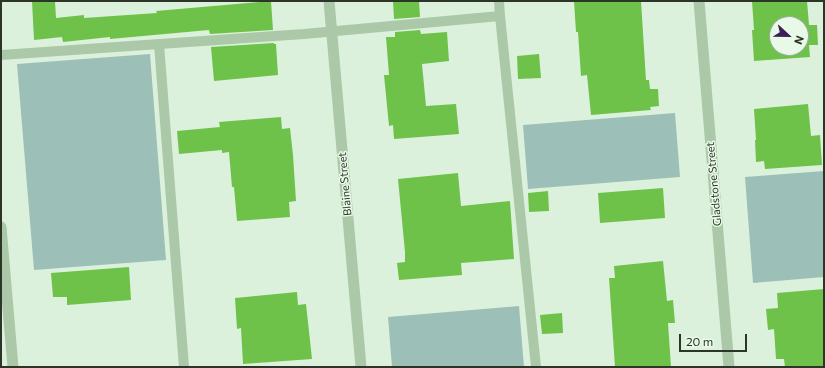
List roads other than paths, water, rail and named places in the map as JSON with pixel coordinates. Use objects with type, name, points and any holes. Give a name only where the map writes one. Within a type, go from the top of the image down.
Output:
[{"type":"street","name":"Blaine Street","points":[[328,1],[361,367]]},
{"type":"street","name":"Gladstone Street","points":[[699,1],[729,367]]},
{"type":"street","points":[[1,227],[13,367]]},
{"type":"lane","points":[[499,1],[536,367]]},
{"type":"lane","points":[[1,55],[331,32],[500,16]]},
{"type":"lane","points":[[159,44],[184,367]]}]
